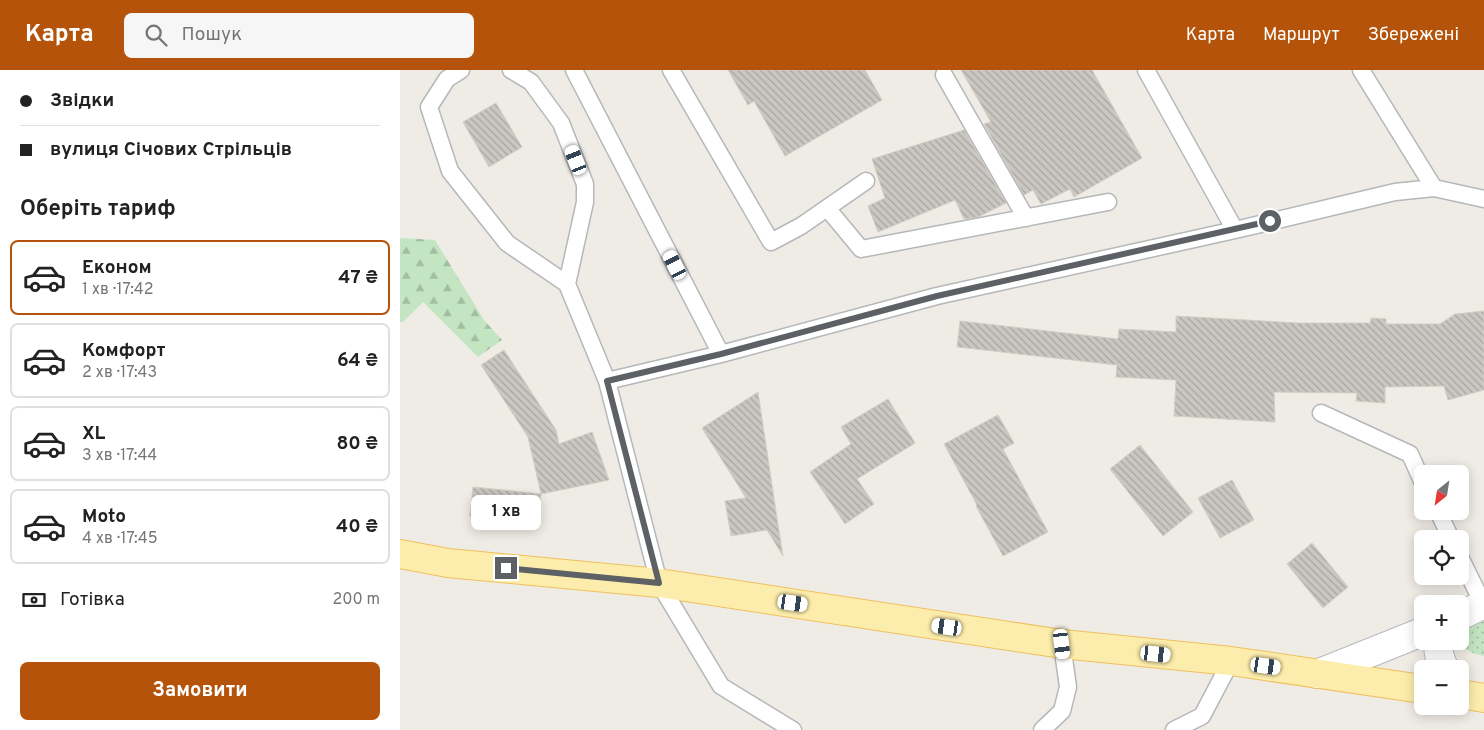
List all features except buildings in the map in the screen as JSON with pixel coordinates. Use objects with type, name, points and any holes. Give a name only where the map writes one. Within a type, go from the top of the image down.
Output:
[{"type":"main road","points":[[400,554],[448,563],[659,583],[1062,644],[1231,661],[1414,688]]},
{"type":"main road","points":[[1469,612],[1484,604]]},
{"type":"main road","points":[[1317,674],[1414,635]]},
{"type":"lane","points":[[461,70],[446,80],[429,107],[450,172],[507,243],[567,284],[607,381],[659,583],[722,686],[793,730]]},
{"type":"lane","points":[[510,70],[531,82],[562,123],[585,184],[586,202],[567,284]]},
{"type":"lane","points":[[574,70],[721,354]]},
{"type":"lane","points":[[671,70],[771,242],[801,226],[866,181]]},
{"type":"lane","points":[[1146,70],[1235,230]]},
{"type":"lane","points":[[1362,70],[1434,188]]},
{"type":"lane","points":[[944,74],[1026,218]]},
{"type":"lane","points":[[607,381],[721,354],[937,296],[1235,230],[1395,192],[1434,188],[1484,199]]},
{"type":"lane","points":[[827,208],[861,249],[1108,202]]},
{"type":"lane","points":[[1320,413],[1410,454],[1415,465]]},
{"type":"lane","points":[[1469,575],[1484,604]]},
{"type":"lane","points":[[1042,730],[1062,711],[1068,687],[1062,644]]},
{"type":"lane","points":[[1174,730],[1202,716],[1231,661]]},
{"type":"green space","points":[[400,238],[435,240],[484,320],[502,340],[478,357],[423,302],[403,322],[400,322]]},
{"type":"green space","points":[[1484,619],[1484,656],[1468,650],[1469,627]]},
{"type":"route","points":[[506,568],[659,583],[607,381],[721,354],[937,296],[1270,221]]}]
